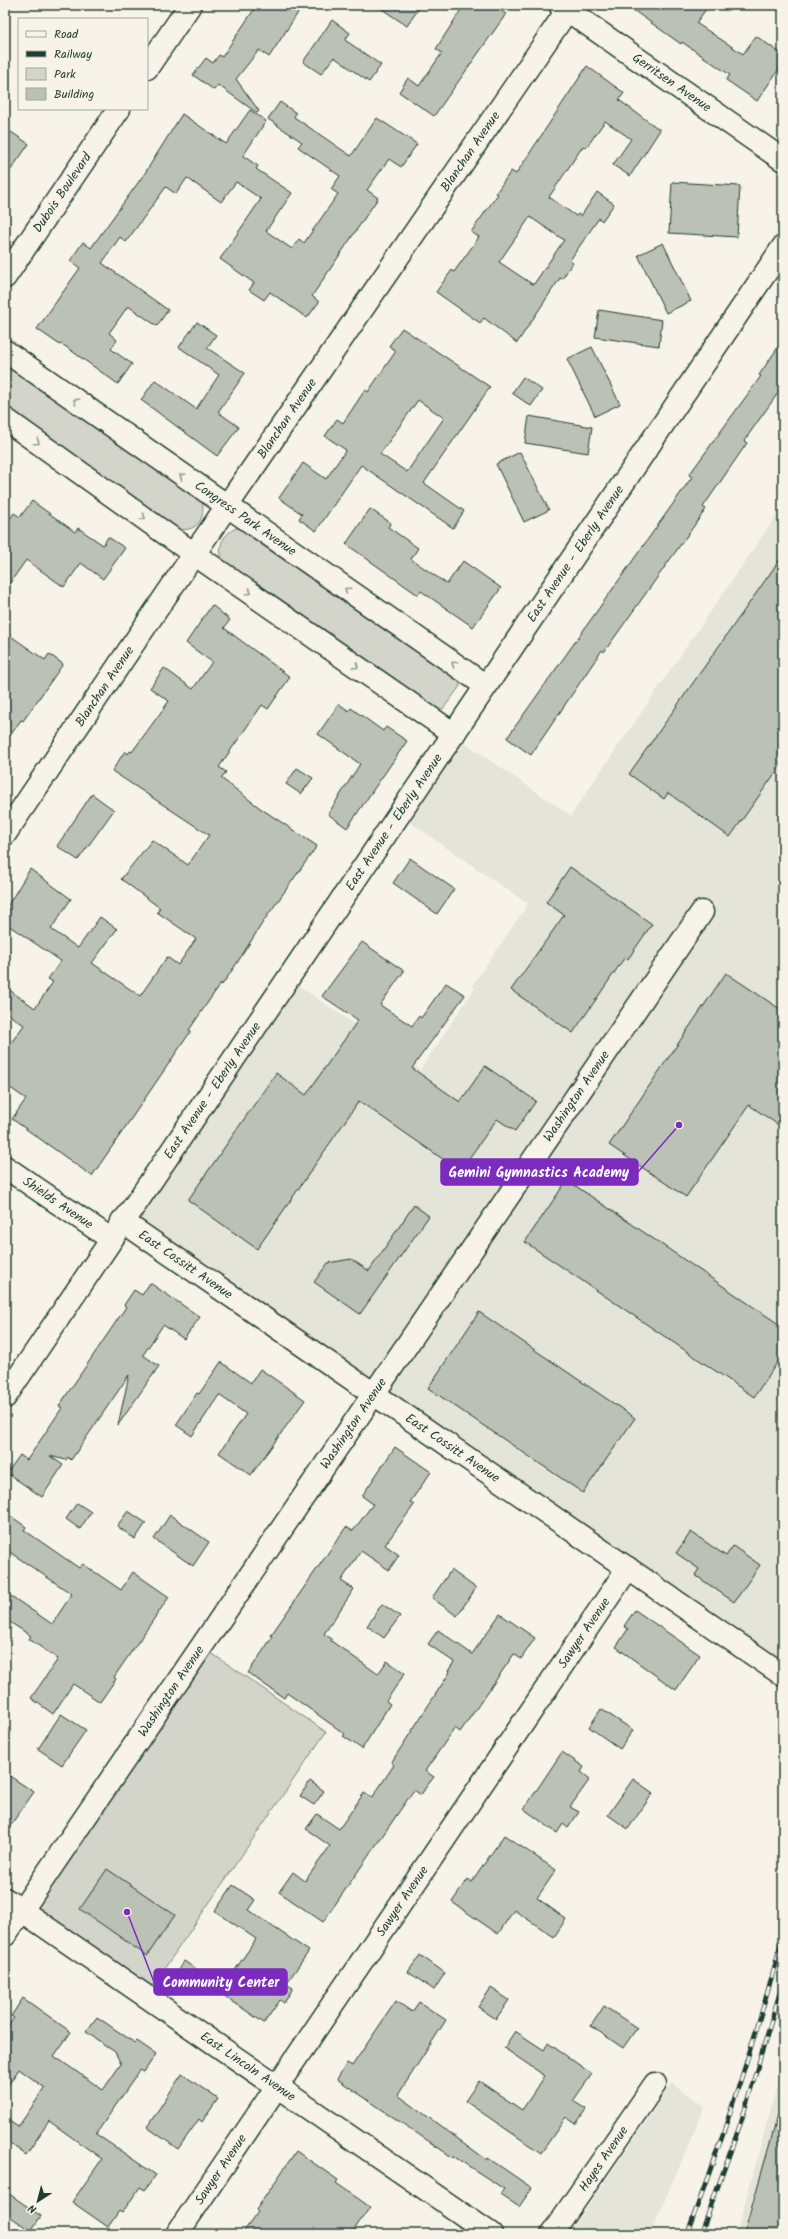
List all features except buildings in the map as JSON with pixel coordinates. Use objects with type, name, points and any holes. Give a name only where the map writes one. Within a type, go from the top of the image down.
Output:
[{"type":"street","points":[[148,67],[190,5]]},
{"type":"street","name":"Gerritsen Avenue","points":[[566,7],[783,160]]},
{"type":"street","name":"Blanchan Avenue","points":[[5,834],[566,7]]},
{"type":"street","name":"Dubois Boulevard","points":[[5,277],[118,110]]},
{"type":"street","name":"East Avenue - Eberly Avenue","points":[[5,1397],[122,1221],[486,686],[780,259]]},
{"type":"street","name":"Congress Park Avenue","points":[[5,351],[486,686]]},
{"type":"street","points":[[5,419],[194,554],[454,734]]},
{"type":"street","name":"Washington Avenue","points":[[5,1936],[13,1905],[374,1393],[702,912]]},
{"type":"street","name":"Shields Avenue","points":[[5,1167],[111,1239]]},
{"type":"street","name":"East Cossitt Avenue","points":[[122,1221],[783,1675]]},
{"type":"street","name":"Sawyer Avenue","points":[[177,2234],[628,1568]]},
{"type":"street","name":"East Lincoln Avenue","points":[[13,1905],[491,2234]]},
{"type":"street","name":"Hayes Avenue","points":[[552,2234],[655,2084]]},
{"type":"shaded area","points":[[783,506],[783,1668],[120,1212],[282,974],[420,1070],[475,988],[472,986],[528,904],[402,817],[455,736],[624,852],[571,815]]},
{"type":"shaded area","points":[[783,2063],[783,2234],[736,2234],[753,2174]]},
{"type":"shaded area","points":[[672,2083],[705,2107],[650,2234],[569,2234]]},
{"type":"green space","points":[[5,358],[201,498],[203,511],[200,521],[191,528],[185,530],[178,529],[5,410]]},
{"type":"green space","points":[[236,528],[242,528],[459,680],[460,686],[443,709],[435,710],[223,561],[221,556],[222,542],[227,534]]},
{"type":"green space","points":[[204,1648],[326,1732],[147,1994],[26,1911]]},
{"type":"railway","points":[[687,2234],[739,2086],[783,1936]]},
{"type":"railway","points":[[701,2234],[741,2122],[783,1982]]},
{"type":"place","name":"Gemini Gymnastics Academy","points":[[679,1125]]},
{"type":"place","name":"Community Center","points":[[127,1912]]}]
